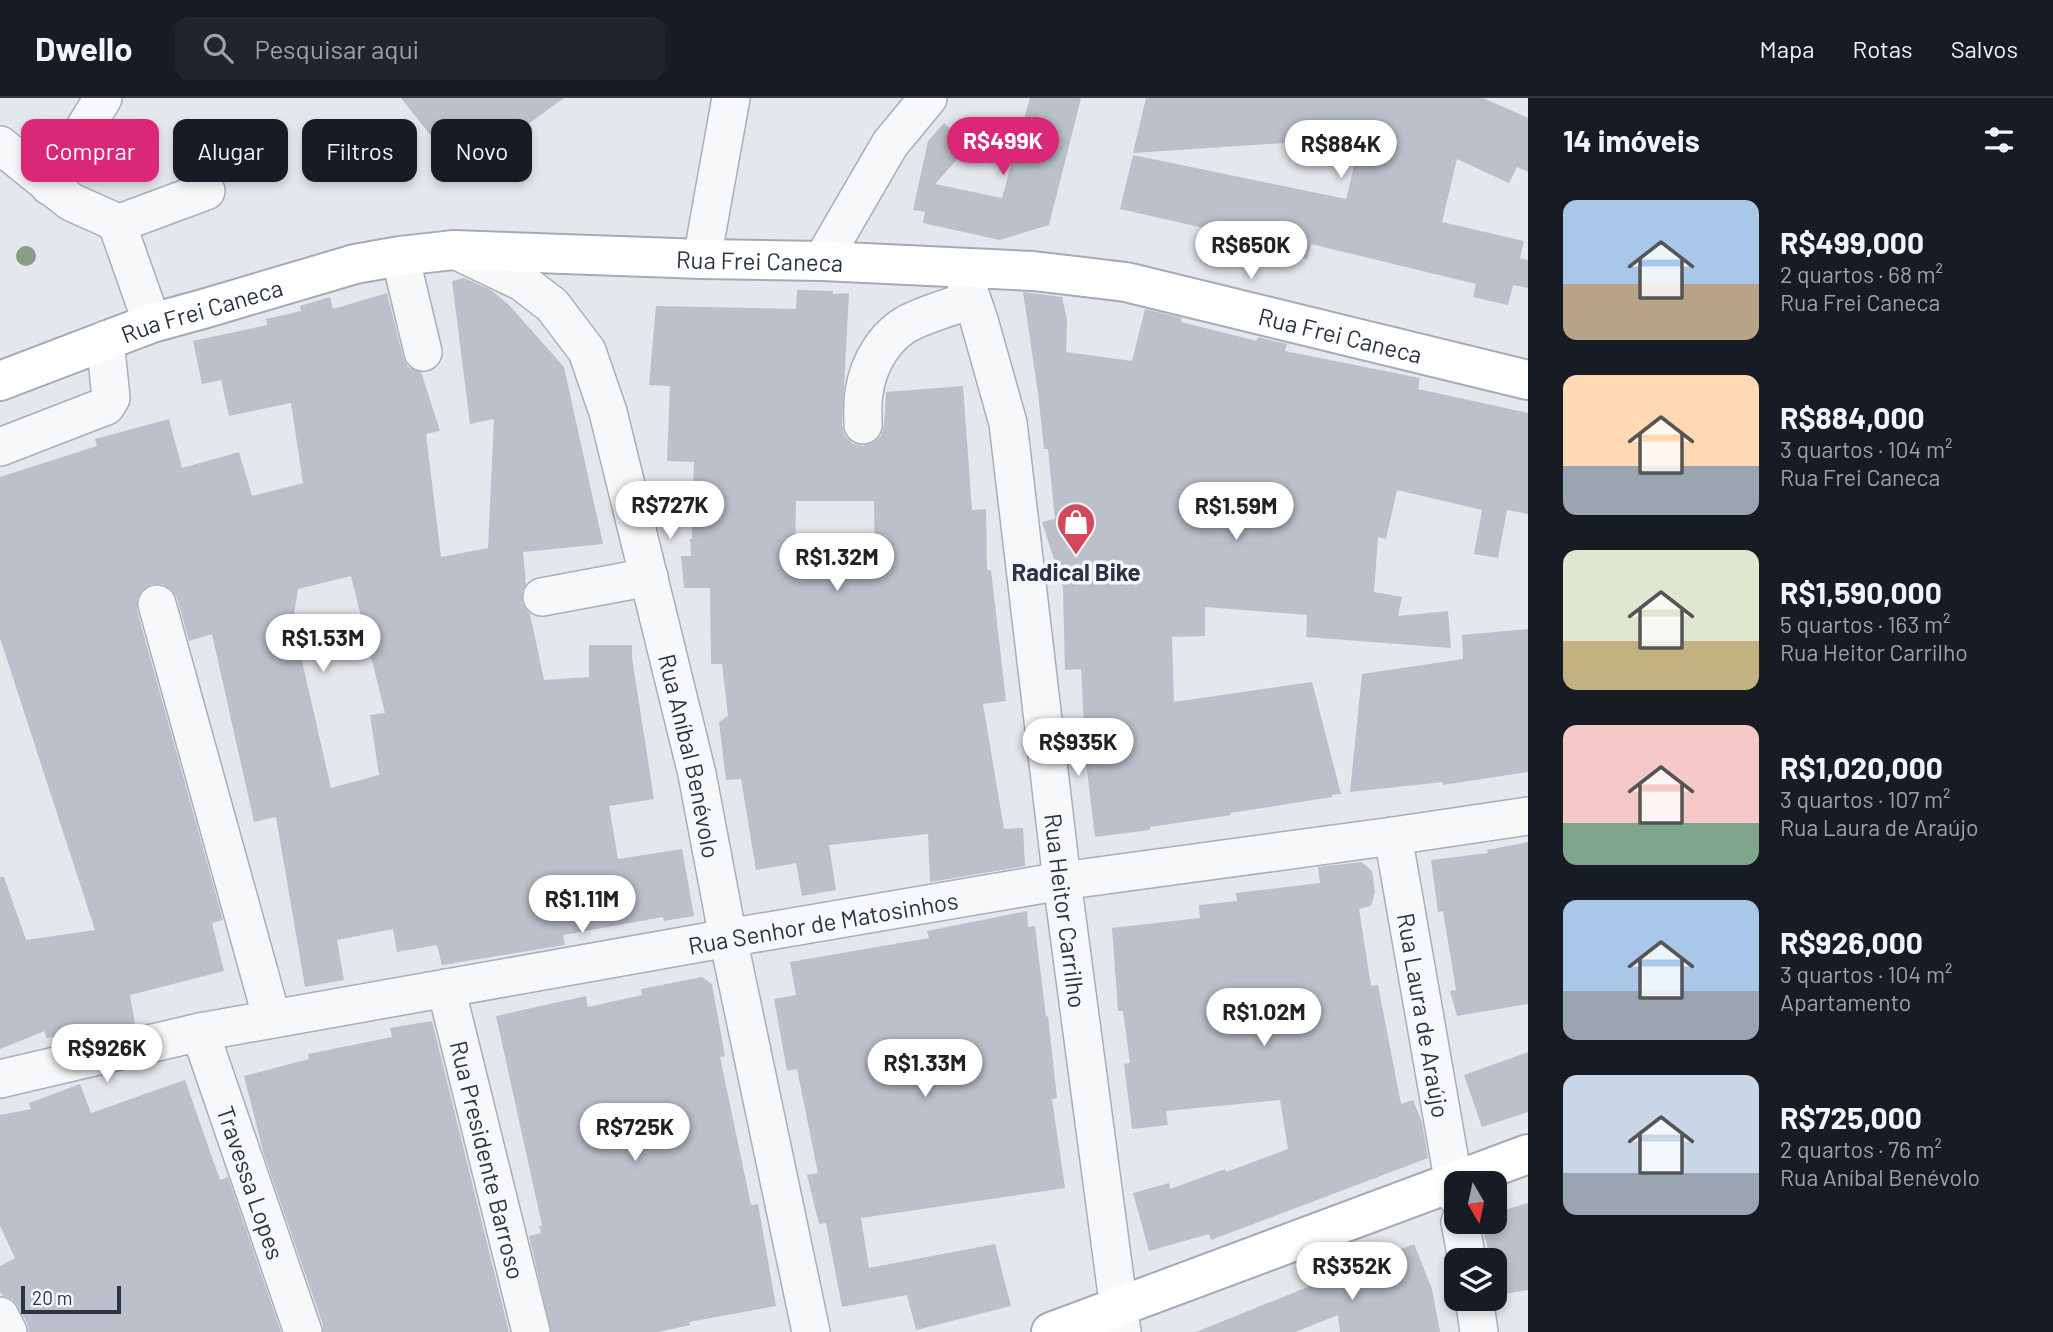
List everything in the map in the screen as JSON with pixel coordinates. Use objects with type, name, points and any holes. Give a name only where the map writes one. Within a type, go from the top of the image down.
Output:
[{"type":"main road","name":"Rua Frei Caneca","points":[[0,381],[152,323],[355,264],[454,250],[822,261],[966,284],[1033,271],[1126,282],[1528,380]]},
{"type":"main road","points":[[1492,1171],[1528,1154]]},
{"type":"main road","points":[[1051,1332],[1121,1319],[1444,1192]]},
{"type":"street","points":[[50,186],[103,98]]},
{"type":"street","points":[[702,259],[731,98]]},
{"type":"street","points":[[822,261],[890,144],[928,98]]},
{"type":"street","points":[[0,145],[71,202],[117,224],[152,323]]},
{"type":"street","points":[[117,224],[206,191]]},
{"type":"street","name":"Rua Aníbal Benévolo","points":[[454,250],[522,282],[552,305],[587,351],[608,412],[697,774],[728,938],[811,1332]]},
{"type":"street","points":[[400,256],[423,352]]},
{"type":"street","points":[[863,425],[864,393],[869,372],[884,343],[899,329],[966,284]]},
{"type":"street","name":"Rua Heitor Carrilho","points":[[966,284],[1007,423],[1062,881],[1121,1319]]},
{"type":"street","points":[[0,447],[106,406],[111,398],[106,341]]},
{"type":"street","points":[[542,597],[649,577]]},
{"type":"street","points":[[158,604],[272,1019]]},
{"type":"street","name":"Rua Senhor de Matosinhos","points":[[0,1079],[200,1032],[728,938],[1062,881],[1528,816]]},
{"type":"street","name":"Rua Laura de Araújo","points":[[1393,836],[1452,1171]]},
{"type":"street","name":"Rua Presidente Barroso","points":[[446,988],[531,1332]]},
{"type":"street","name":"Travessa Lopes","points":[[200,1032],[303,1332]]},
{"type":"street","points":[[1476,1311],[1479,1332]]},
{"type":"street","points":[[0,1316],[8,1332]]},
{"type":"building","points":[[401,98],[564,98],[532,121],[431,119],[431,136]]},
{"type":"building","points":[[1030,98],[1081,98],[1049,225],[1000,240],[923,223],[925,212],[913,210],[928,141],[944,123],[969,146],[935,184],[1002,198]]},
{"type":"building","points":[[1146,98],[1483,98],[1528,118],[1528,172],[1517,167],[1509,183],[1457,159],[1442,222],[1524,241],[1520,258],[1528,260],[1528,288],[1513,285],[1508,305],[1473,297],[1476,284],[1311,244],[1307,259],[1211,237],[1213,230],[1120,209],[1133,155],[1346,199],[1361,138],[1133,153]]},
{"type":"building","points":[[464,278],[491,290],[509,305],[564,367],[603,544],[523,552],[526,585],[522,591],[522,602],[530,614],[544,680],[589,677],[589,645],[632,645],[654,799],[609,806],[618,859],[682,849],[694,916],[664,921],[663,917],[563,935],[565,945],[442,965],[437,945],[397,952],[393,929],[337,940],[344,980],[305,987],[276,817],[254,822],[212,634],[189,641],[177,598],[172,590],[163,584],[152,584],[142,590],[137,599],[137,610],[223,920],[212,923],[224,971],[130,995],[135,1024],[46,1038],[45,1031],[0,1049],[0,877],[4,877],[26,940],[95,930],[0,638],[0,477],[97,446],[95,439],[169,419],[182,468],[239,452],[252,496],[303,483],[291,403],[229,416],[221,380],[202,384],[193,341],[267,325],[266,319],[301,311],[300,306],[330,297],[333,309],[387,293],[403,357],[408,367],[421,372],[440,431],[426,434],[441,557],[488,548],[494,419],[470,424],[452,281]],"holes":[[[351,576],[385,713],[370,715],[379,775],[331,788],[293,621],[298,589]]]},
{"type":"building","points":[[797,290],[849,293],[842,425],[845,436],[853,444],[863,446],[873,443],[881,436],[886,392],[963,386],[972,510],[986,509],[987,570],[991,570],[1006,701],[983,704],[1004,829],[1023,828],[1025,866],[930,882],[928,834],[829,845],[836,890],[802,896],[796,863],[756,870],[741,779],[726,780],[719,722],[728,716],[722,664],[711,664],[710,588],[684,588],[681,556],[691,556],[694,462],[667,461],[670,386],[649,385],[656,306],[796,309]],"holes":[[[796,501],[874,501],[875,569],[795,564]]]},
{"type":"building","points":[[1023,292],[1062,297],[1067,320],[1066,352],[1132,361],[1145,309],[1182,318],[1181,322],[1257,341],[1258,337],[1287,344],[1285,351],[1420,378],[1418,389],[1528,413],[1528,514],[1507,510],[1498,558],[1474,554],[1482,510],[1397,490],[1386,539],[1378,537],[1374,592],[1402,597],[1398,616],[1448,611],[1451,648],[1306,637],[1307,615],[1205,607],[1205,636],[1172,637],[1174,702],[1312,682],[1341,794],[1150,827],[1150,830],[1095,837],[1086,762],[1081,669],[1065,670],[1063,588],[1042,522],[1055,519],[1048,449],[1044,449]]},
{"type":"building","points":[[1528,629],[1528,772],[1443,785],[1443,782],[1350,792],[1362,674],[1463,659],[1462,635]]},
{"type":"building","points":[[1528,842],[1528,1004],[1457,1016],[1450,991],[1456,990],[1443,911],[1438,912],[1431,860],[1488,853],[1487,850]]},
{"type":"building","points":[[1361,862],[1372,871],[1375,892],[1371,906],[1359,909],[1371,986],[1378,985],[1401,1104],[1413,1100],[1422,1122],[1428,1158],[1211,1240],[1209,1234],[1149,1251],[1133,1193],[1169,1183],[1170,1189],[1288,1149],[1280,1100],[1166,1111],[1168,1125],[1132,1129],[1124,1064],[1130,1063],[1123,1011],[1118,1011],[1112,928],[1200,918],[1199,905],[1237,901],[1236,893],[1320,883],[1318,867]]},
{"type":"building","points":[[1027,911],[1028,927],[1035,926],[1046,1017],[1048,1016],[1057,1098],[1052,1099],[1065,1188],[861,1218],[869,1268],[995,1244],[1011,1306],[916,1330],[907,1295],[842,1307],[826,1223],[819,1224],[807,1175],[818,1173],[797,1069],[787,1071],[774,999],[796,995],[790,962],[929,938],[927,931]]},
{"type":"building","points":[[702,977],[712,984],[725,1056],[720,1057],[751,1205],[758,1204],[776,1306],[689,1322],[690,1325],[658,1332],[551,1332],[529,1236],[541,1233],[539,1226],[542,1225],[496,1016],[586,996],[588,1007],[642,995],[641,989]]},
{"type":"building","points":[[432,1021],[509,1332],[323,1332],[323,1325],[264,1155],[244,1076],[309,1059],[308,1054],[392,1037],[390,1028]]},
{"type":"building","points":[[1528,1052],[1528,1112],[1482,1127],[1464,1075]]},
{"type":"building","points":[[185,1080],[220,1180],[228,1177],[281,1332],[29,1332],[18,1306],[0,1291],[0,1266],[15,1258],[0,1226],[0,1115],[31,1109],[29,1103],[80,1084],[91,1113]]},
{"type":"building","points":[[1528,1203],[1528,1290],[1507,1294],[1507,1248],[1488,1248],[1484,1234],[1507,1234],[1507,1209]]},
{"type":"building","points":[[1414,1244],[1432,1289],[1440,1332],[1340,1332],[1338,1315],[1295,1332],[1196,1332]]},
{"type":"place","name":"Radical Bike","points":[[1076,556]]}]
